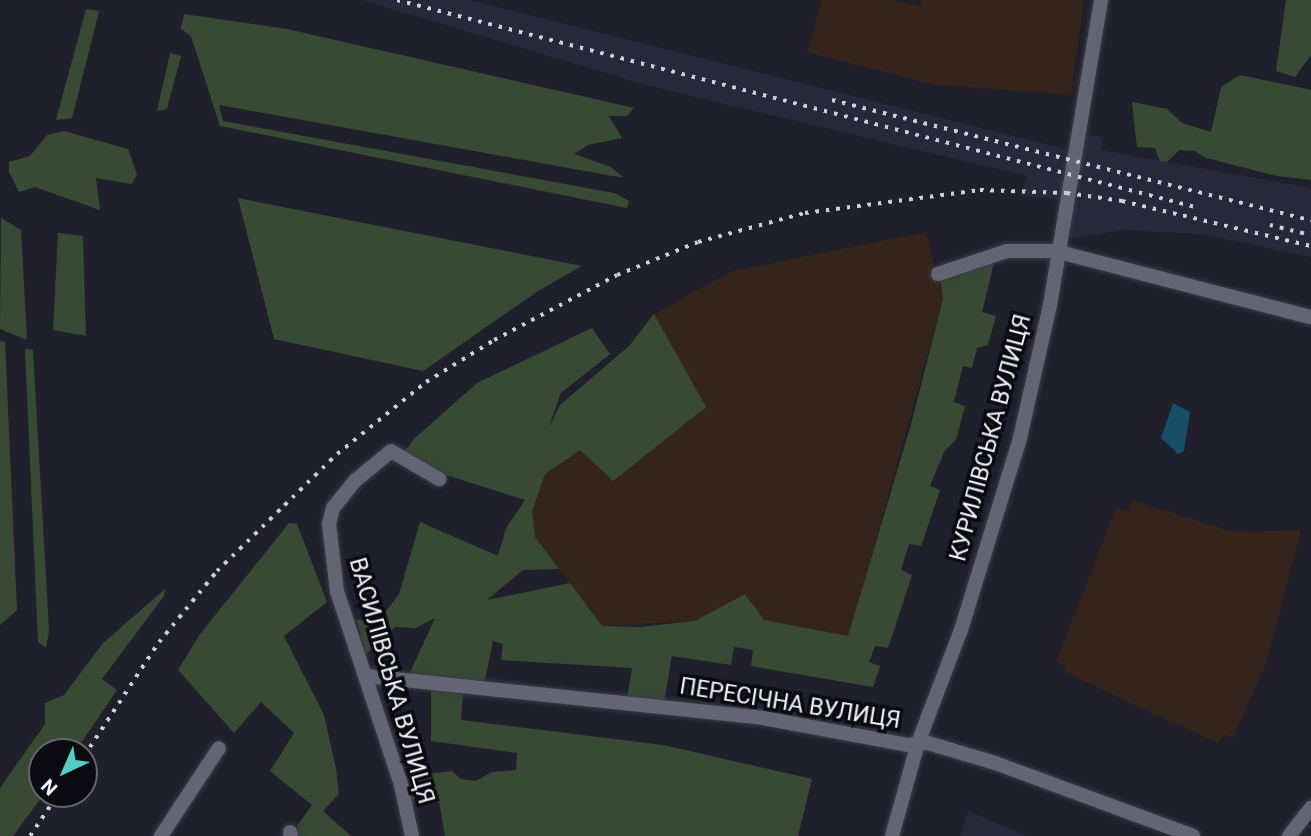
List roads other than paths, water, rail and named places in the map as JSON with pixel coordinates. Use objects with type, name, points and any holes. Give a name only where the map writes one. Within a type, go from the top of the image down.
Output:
[{"type":"street","name":"КУРИЛІВСЬКА ВУЛИЦЯ","points":[[892,836],[918,743],[961,630],[1020,438],[1050,305],[1055,251],[1101,0]]},
{"type":"street","points":[[938,274],[1007,251],[1055,251],[1311,317]]},
{"type":"street","name":"ВАСИЛІВСЬКА ВУЛИЦЯ","points":[[411,836],[401,785],[337,592],[328,542],[333,508],[356,480],[391,451],[439,479]]},
{"type":"street","name":"ПЕРЕСІЧНА ВУЛИЦЯ","points":[[366,676],[763,718],[908,745],[918,743],[995,763],[1193,836]]},
{"type":"street","points":[[161,836],[219,748]]},
{"type":"street","points":[[1289,836],[1311,808]]},
{"type":"railway","points":[[397,0],[1195,207]]},
{"type":"railway","points":[[832,100],[1311,220]]},
{"type":"railway","points":[[96,738],[159,642],[217,571],[337,454],[426,382],[494,340],[617,275],[698,242],[805,213],[980,190],[1067,193],[1122,201],[1311,246]]},
{"type":"railway","points":[[1270,225],[1311,235]]},
{"type":"railway","points":[[30,836],[49,808]]}]
